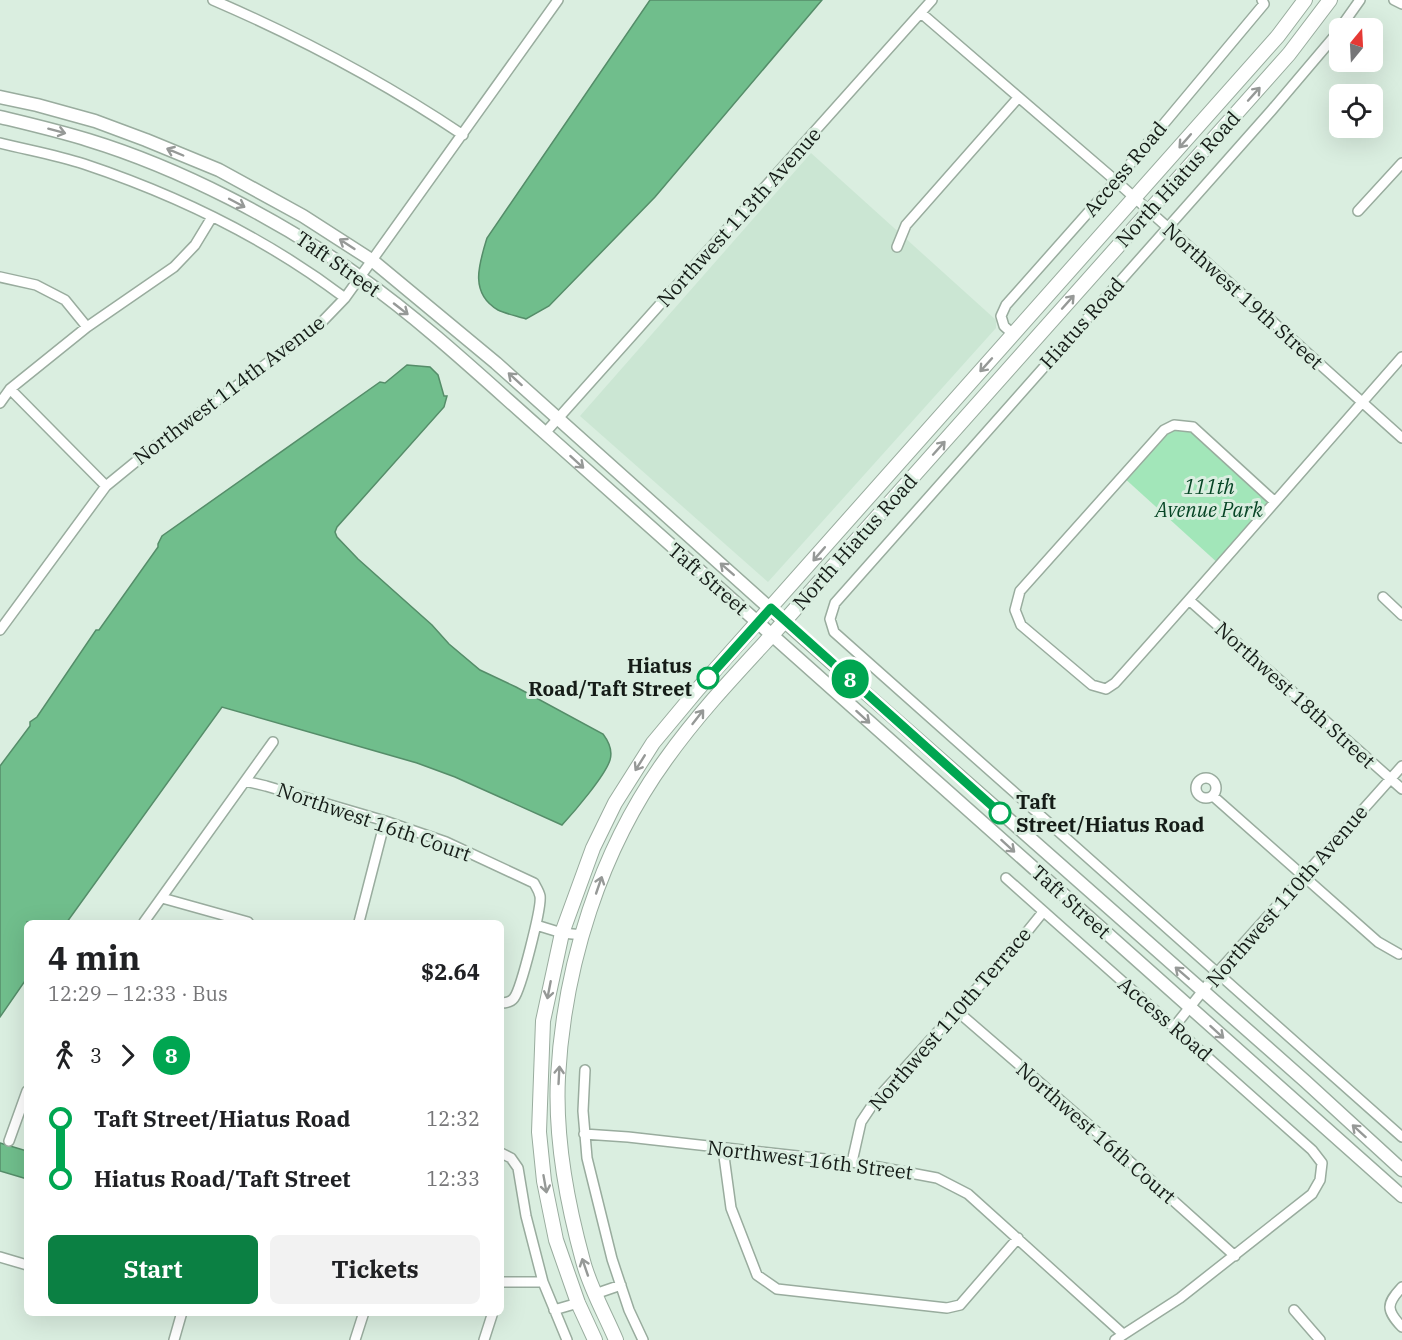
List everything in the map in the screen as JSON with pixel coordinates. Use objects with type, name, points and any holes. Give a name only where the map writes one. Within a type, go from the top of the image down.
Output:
[{"type":"main road","name":"North Hiatus Road","points":[[595,1340],[578,1303],[556,1240],[544,1181],[539,1132],[543,1021],[562,933],[593,848],[621,793],[653,743],[1278,36],[1305,0]]},
{"type":"main road","name":"North Hiatus Road","points":[[616,1340],[583,1263],[567,1187],[560,1134],[558,1090],[563,1024],[583,934],[602,876],[630,816],[665,760],[706,706],[772,635],[1289,54],[1330,0]]},
{"type":"main road","points":[[857,510],[872,523]]},
{"type":"main road","points":[[578,1303],[595,1294]]},
{"type":"street","points":[[213,0],[276,27],[349,65],[413,101],[463,135]]},
{"type":"street","name":"Northwest 114th Avenue","points":[[0,630],[106,486],[155,446],[319,325],[345,298],[558,0]]},
{"type":"street","name":"Northwest 113th Avenue","points":[[545,433],[932,0]]},
{"type":"street","name":"Hiatus Road","points":[[1218,973],[834,632],[830,619],[835,603],[1333,38],[1360,0]]},
{"type":"street","points":[[1394,0],[1402,4]]},
{"type":"street","name":"Access Road","points":[[1014,335],[1004,326],[1001,316],[1006,306],[1116,182],[1263,2]]},
{"type":"street","name":"Northwest 19th Street","points":[[921,13],[1149,211],[1402,438]]},
{"type":"street","name":"Taft Street","points":[[0,97],[85,119],[146,140],[219,170],[303,216],[373,261],[558,418],[1402,1170]]},
{"type":"street","points":[[897,247],[906,225],[1018,98]]},
{"type":"street","name":"Taft Street","points":[[0,117],[89,140],[138,158],[209,189],[291,232],[360,277],[417,321],[545,433],[1402,1197]]},
{"type":"street","points":[[138,158],[146,140]]},
{"type":"street","points":[[0,142],[84,164],[172,198],[270,246],[345,298]]},
{"type":"street","points":[[1358,211],[1402,163]]},
{"type":"street","points":[[0,403],[10,389],[87,327],[174,267],[195,245],[212,217]]},
{"type":"street","points":[[0,277],[36,285],[65,300],[87,327]]},
{"type":"street","points":[[1275,502],[1192,428],[1174,425],[1164,430],[1020,591],[1015,610],[1021,625],[1092,685],[1106,688],[1115,683],[1189,600],[1275,502],[1362,402],[1402,357]]},
{"type":"street","points":[[10,389],[106,486]]},
{"type":"street","points":[[610,492],[623,476]]},
{"type":"street","points":[[1383,597],[1402,615]]},
{"type":"street","name":"Northwest 18th Street","points":[[1189,600],[1402,789]]},
{"type":"street","points":[[898,748],[912,734]]},
{"type":"street","points":[[146,920],[273,742]]},
{"type":"street","name":"Northwest 110th Avenue","points":[[1174,1027],[1303,875],[1402,766]]},
{"type":"street","name":"Northwest 16th Court","points":[[245,781],[385,821],[446,842],[534,883],[540,899],[536,925]]},
{"type":"street","points":[[1213,796],[1378,942],[1401,955]]},
{"type":"street","points":[[986,827],[1000,813]]},
{"type":"street","points":[[360,920],[385,821]]},
{"type":"street","name":"Access Road","points":[[1006,878],[1312,1150],[1322,1163],[1320,1180],[1312,1194],[1235,1256]]},
{"type":"street","points":[[162,898],[241,920]]},
{"type":"street","name":"Northwest 110th Terrace","points":[[852,1162],[861,1122],[875,1101],[1043,912]]},
{"type":"street","points":[[504,1003],[514,998],[519,986],[536,925],[562,933],[583,934]]},
{"type":"street","points":[[1218,973],[1402,1137]]},
{"type":"street","name":"Northwest 16th Court","points":[[957,1011],[1235,1256]]},
{"type":"street","points":[[585,1070],[584,1134],[587,1158],[621,1285],[629,1310],[643,1340]]},
{"type":"street","points":[[9,1142],[24,1099]]},
{"type":"street","name":"Northwest 16th Street","points":[[584,1134],[852,1162],[937,1178],[968,1194],[1018,1238],[1119,1337]]},
{"type":"street","points":[[723,1149],[731,1208],[757,1275],[777,1289],[948,1308],[960,1305],[1018,1238]]},
{"type":"street","points":[[504,1154],[511,1158],[518,1168],[526,1216],[543,1282],[567,1340]]},
{"type":"street","points":[[1119,1337],[1180,1298],[1235,1256]]},
{"type":"street","points":[[0,1257],[24,1263]]},
{"type":"street","points":[[504,1284],[543,1282]]},
{"type":"street","points":[[595,1294],[621,1285]]},
{"type":"street","points":[[1402,1287],[1392,1298],[1389,1306],[1391,1316],[1402,1327]]},
{"type":"street","points":[[554,1311],[578,1303]]},
{"type":"street","points":[[1294,1310],[1320,1340]]},
{"type":"street","points":[[174,1340],[181,1316]]},
{"type":"street","points":[[355,1340],[363,1316]]},
{"type":"street","points":[[484,1340],[492,1316]]},
{"type":"shaded area","points":[[650,0],[822,0],[655,197],[549,306],[526,319],[498,310],[489,303],[480,287],[479,268],[487,238]]},
{"type":"shaded area","points":[[811,153],[996,320],[996,328],[768,582],[580,416]]},
{"type":"shaded area","points":[[407,365],[430,367],[438,375],[444,396],[447,396],[444,407],[337,527],[335,532],[337,537],[358,559],[432,625],[449,644],[480,670],[603,734],[611,749],[607,767],[589,794],[562,825],[455,777],[417,763],[222,707],[68,920],[24,920],[24,982],[0,1017],[0,766],[158,547],[162,536],[380,382],[385,383]]},
{"type":"shaded area","points":[[0,1143],[24,1150],[24,1178],[0,1171]]},
{"type":"green space","name":"111th Avenue Park","points":[[1193,427],[1275,502],[1220,565],[1122,476],[1164,430]]},
{"type":"bus line","name":"8","points":[[708,678],[771,608],[1000,813]]},
{"type":"place","name":"Hiatus Road/Taft Street","points":[[708,678]]},
{"type":"place","name":"Taft Street/Hiatus Road","points":[[1000,813]]}]
